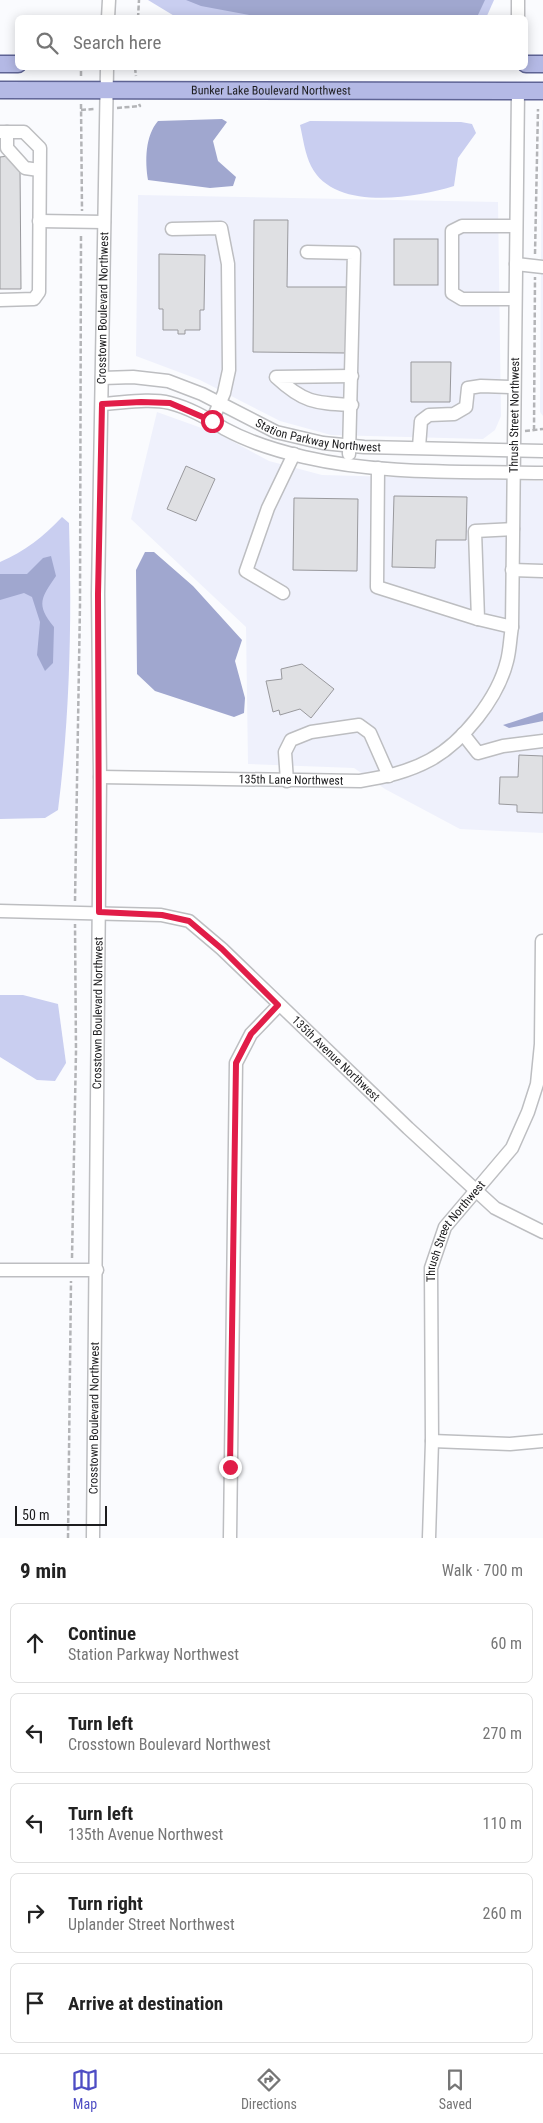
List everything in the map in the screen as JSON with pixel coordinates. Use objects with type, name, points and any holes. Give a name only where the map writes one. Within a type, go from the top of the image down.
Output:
[{"type":"main road","points":[[0,64],[15,64]]},
{"type":"main road","points":[[528,64],[543,64]]},
{"type":"main road","name":"Bunker Lake Boulevard Northwest","points":[[0,90],[543,91]]},
{"type":"street","points":[[108,15],[109,0]]},
{"type":"street","points":[[518,0],[518,15]]},
{"type":"street","name":"Crosstown Boulevard Northwest","points":[[93,1538],[100,777],[98,594],[107,70]]},
{"type":"street","name":"Thrush Street Northwest","points":[[465,732],[493,694],[507,662],[512,627],[518,91]]},
{"type":"street","points":[[0,300],[34,299],[39,292],[40,148],[24,132],[4,132],[7,148],[26,168],[39,170]]},
{"type":"street","points":[[39,221],[104,222]]},
{"type":"street","points":[[515,299],[462,299],[455,297],[452,293],[452,231],[462,226],[516,226]]},
{"type":"street","points":[[172,229],[221,228],[228,264],[229,370],[220,403],[212,421]]},
{"type":"street","points":[[307,252],[354,253],[352,405],[348,464]]},
{"type":"street","points":[[516,264],[543,266]]},
{"type":"street","points":[[352,376],[276,377],[293,393],[307,400],[352,405]]},
{"type":"street","name":"Station Parkway Northwest","points":[[102,378],[133,377],[168,381],[220,403],[276,432],[323,443],[350,446],[543,451]]},
{"type":"street","points":[[419,447],[421,421],[429,415],[454,414],[466,408],[468,388],[481,386],[514,387]]},
{"type":"street","name":"Station Parkway Northwest","points":[[102,404],[170,403],[212,421],[226,430],[294,454],[348,464],[378,468],[543,473]]},
{"type":"street","points":[[283,592],[246,571],[268,508],[294,454]]},
{"type":"street","points":[[378,468],[377,587],[478,619],[512,627]]},
{"type":"street","points":[[478,619],[475,532],[513,529]]},
{"type":"street","points":[[512,570],[543,571]]},
{"type":"street","points":[[287,781],[285,752],[291,740],[311,732],[359,725],[370,733],[389,776]]},
{"type":"street","points":[[465,732],[478,753],[503,746],[543,741]]},
{"type":"street","name":"135th Lane Northwest","points":[[100,777],[360,781],[389,776],[431,760],[465,732]]},
{"type":"street","name":"135th Avenue Northwest","points":[[0,911],[162,915],[189,921],[222,949],[278,1005],[495,1208],[543,1232]]},
{"type":"street","name":"Thrush Street Northwest","points":[[429,1538],[432,1441],[431,1268],[445,1227],[512,1148],[528,1112],[537,1084],[541,1035],[542,941]]},
{"type":"street","points":[[230,1538],[236,1063],[251,1034],[278,1005]]},
{"type":"street","points":[[0,1270],[96,1270]]},
{"type":"street","points":[[432,1441],[510,1444],[543,1441]]},
{"type":"path","points":[[138,2],[138,15]]},
{"type":"path","points":[[68,1538],[76,1060],[75,912],[79,754],[81,110]]},
{"type":"path","points":[[514,432],[543,429]]},
{"type":"shaded area","points":[[148,0],[494,0],[487,15],[173,15]]},
{"type":"shaded area","points":[[186,0],[485,0],[478,15],[249,15],[201,6]]},
{"type":"shaded area","points":[[222,119],[227,122],[213,141],[218,161],[236,177],[233,186],[210,188],[148,180],[146,165],[148,141],[158,121]]},
{"type":"shaded area","points":[[543,120],[543,416],[540,412]]},
{"type":"shaded area","points":[[310,121],[461,122],[472,124],[476,133],[458,158],[454,186],[418,194],[377,198],[356,196],[338,190],[322,181],[309,161],[300,125]]},
{"type":"shaded area","points":[[138,195],[498,202],[501,416],[495,430],[483,439],[331,435],[280,421],[200,380],[136,356]]},
{"type":"shaded area","points":[[157,412],[221,435],[269,461],[322,475],[543,481],[543,833],[460,829],[385,789],[354,768],[248,764],[246,627],[131,519]]},
{"type":"shaded area","points":[[62,517],[69,523],[70,631],[68,703],[58,810],[45,818],[0,819],[0,562],[33,543]]},
{"type":"shaded area","points":[[145,552],[154,552],[193,586],[242,640],[235,661],[245,698],[244,713],[234,717],[155,691],[137,674],[136,570]]},
{"type":"shaded area","points":[[51,556],[56,576],[44,595],[43,606],[44,612],[54,627],[53,663],[45,671],[37,655],[40,622],[32,597],[24,593],[0,600],[0,574],[27,574],[43,558]]},
{"type":"shaded area","points":[[543,712],[543,721],[509,728],[503,725]]},
{"type":"shaded area","points":[[0,995],[23,995],[58,1004],[66,1063],[55,1081],[37,1080],[0,1057]]},
{"type":"building","points":[[9,156],[20,167],[21,289],[0,289],[0,157]]},
{"type":"building","points":[[254,220],[288,220],[287,287],[347,287],[346,353],[253,352]]},
{"type":"building","points":[[394,239],[438,239],[438,285],[394,285]]},
{"type":"building","points":[[159,254],[205,255],[204,310],[200,310],[200,330],[185,330],[185,334],[178,334],[178,330],[163,330],[163,309],[159,309]]},
{"type":"building","points":[[411,362],[451,362],[450,402],[411,402]]},
{"type":"building","points":[[186,466],[215,479],[196,521],[167,509]]},
{"type":"building","points":[[394,496],[467,497],[466,540],[436,540],[435,568],[392,567]]},
{"type":"building","points":[[294,498],[358,499],[357,571],[293,570]]},
{"type":"building","points":[[302,664],[334,689],[311,718],[300,709],[280,715],[279,710],[273,712],[266,681],[282,679],[281,669]]},
{"type":"building","points":[[519,755],[543,756],[543,813],[517,812],[517,805],[499,804],[500,777],[518,777]]},
{"type":"route","points":[[212,421],[170,403],[102,404],[98,594],[99,912],[162,915],[189,921],[222,949],[278,1005],[251,1034],[236,1063],[230,1467]]}]
